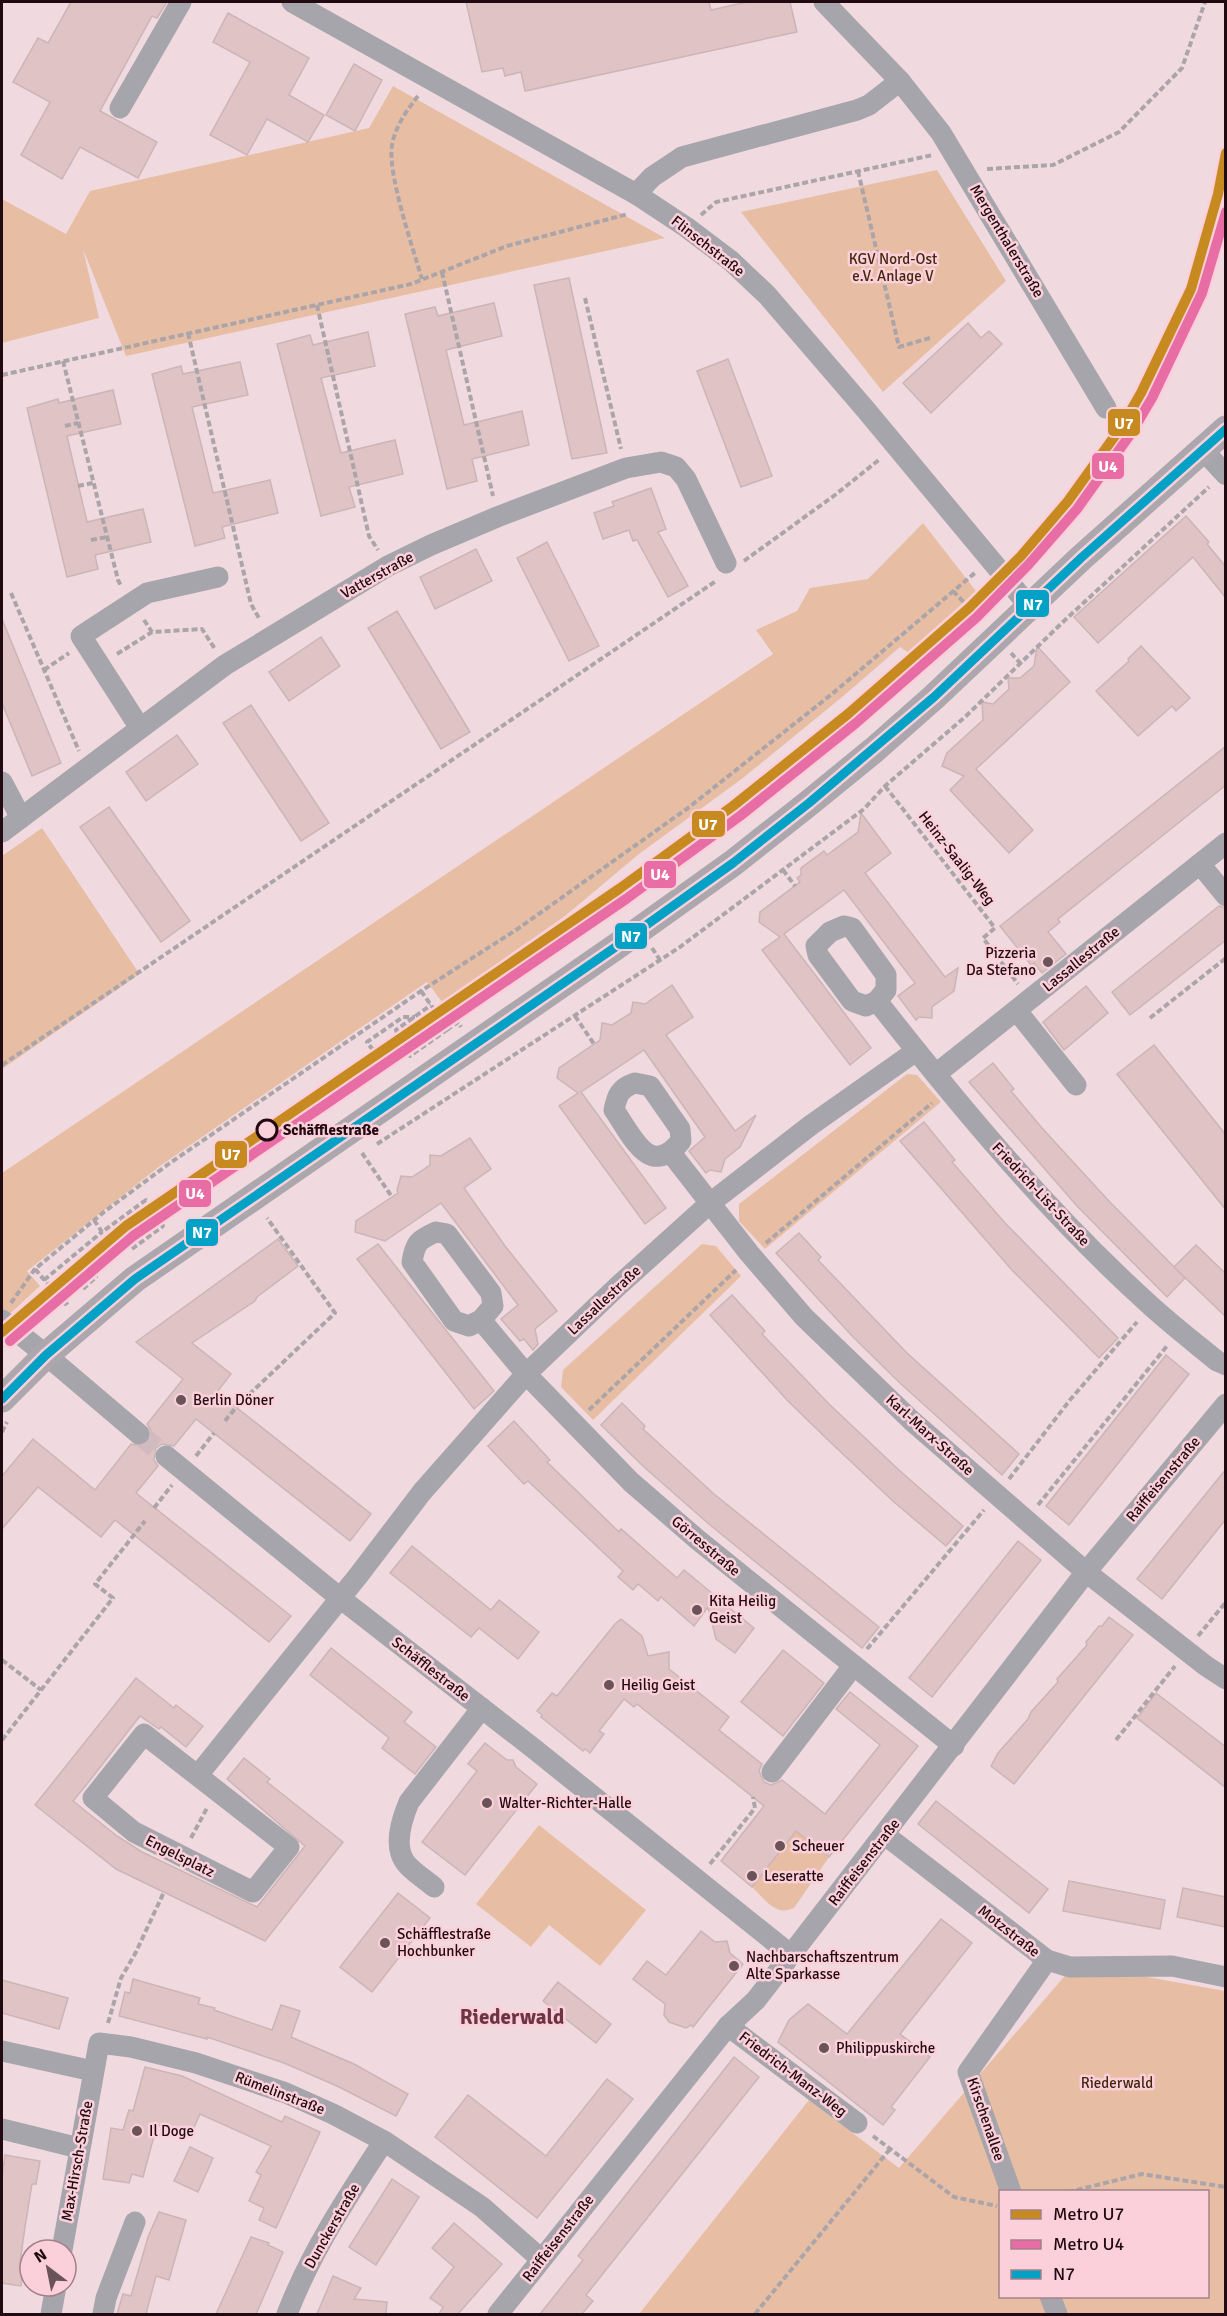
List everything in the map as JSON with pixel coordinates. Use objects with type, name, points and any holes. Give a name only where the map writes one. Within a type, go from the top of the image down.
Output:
[{"type":"main road","points":[[8,1407],[46,1354],[106,1302],[175,1249],[617,946],[734,863],[874,750],[934,697],[1029,606],[1226,429]]},
{"type":"street","points":[[120,108],[181,2]]},
{"type":"street","name":"Flinschstraße","points":[[292,2],[640,197],[686,227],[731,261],[767,294],[1029,606]]},
{"type":"street","name":"Mergenthalerstraße","points":[[824,2],[900,81],[954,151],[1106,408]]},
{"type":"street","points":[[640,197],[659,172],[682,157],[857,110],[869,105],[900,81]]},
{"type":"street","points":[[1203,450],[1225,474]]},
{"type":"street","name":"Vatterstraße","points":[[2,832],[225,664],[388,566],[497,517],[626,468],[661,462],[676,467],[686,479],[730,568]]},
{"type":"street","points":[[140,728],[81,636],[147,593],[218,577]]},
{"type":"street","points":[[2,782],[21,818]]},
{"type":"street","name":"Lassallestraße","points":[[936,1074],[1226,843]]},
{"type":"street","points":[[1200,864],[1226,896]]},
{"type":"street","name":"Friedrich-List-Straße","points":[[877,1001],[1004,1155],[1085,1242],[1151,1306],[1217,1361],[1226,1365]]},
{"type":"street","points":[[1024,1005],[1076,1085]]},
{"type":"street","name":"Lassallestraße","points":[[340,1598],[422,1492],[526,1374],[617,1287],[709,1204],[811,1125],[916,1051]]},
{"type":"street","name":"Karl-Marx-Straße","points":[[671,1153],[709,1204],[804,1317],[912,1421],[1086,1572],[1226,1679]]},
{"type":"street","points":[[4,1314],[80,1386],[139,1434]]},
{"type":"street","name":"Görresstraße","points":[[481,1320],[526,1374],[631,1482],[698,1540],[954,1746]]},
{"type":"street","name":"Raiffeisenstraße","points":[[498,2314],[728,2026],[756,2000],[1086,1572],[1226,1404]]},
{"type":"street","name":"Schäfflestraße","points":[[166,1456],[340,1598],[482,1708],[791,1955]]},
{"type":"street","points":[[198,1775],[340,1598]]},
{"type":"street","points":[[772,1772],[853,1666]]},
{"type":"street","points":[[434,1887],[406,1863],[401,1854],[399,1839],[402,1819],[409,1802],[482,1708]]},
{"type":"street","name":"Engelsplatz","points":[[144,1734],[198,1775],[289,1847],[253,1892],[134,1832],[93,1798],[144,1734]]},
{"type":"street","name":"Motzstraße","points":[[885,1835],[1047,1960],[1070,1967],[1172,1966],[1226,1977]]},
{"type":"street","name":"Kirschenallee","points":[[1010,2190],[968,2073],[1047,1960]]},
{"type":"street","name":"Friedrich-Manz-Weg","points":[[728,2026],[857,2123]]},
{"type":"street","points":[[2,2051],[93,2071],[99,2043]]},
{"type":"street","name":"Rümelinstraße","points":[[99,2043],[196,2063],[286,2093],[333,2114],[384,2141],[482,2207],[541,2259]]},
{"type":"street","name":"Max-Hirsch-Straße","points":[[64,2238],[93,2071]]},
{"type":"street","points":[[2,2128],[78,2148]]},
{"type":"street","name":"Dunckerstraße","points":[[287,2314],[317,2246],[345,2198],[384,2141]]},
{"type":"street","points":[[103,2314],[106,2298],[135,2222]]},
{"type":"street","points":[[51,2314],[54,2298]]},
{"type":"street","points":[[1051,2298],[1057,2314]]},
{"type":"path","points":[[966,171],[1053,165],[1119,132],[1182,68],[1205,2]]},
{"type":"path","points":[[405,113],[392,144],[392,166],[422,279]]},
{"type":"path","points":[[686,227],[716,202],[954,151]]},
{"type":"path","points":[[858,171],[899,347],[933,337]]},
{"type":"path","points":[[2,375],[317,305],[422,279],[507,246],[626,216],[640,197]]},
{"type":"path","points":[[442,272],[497,517]]},
{"type":"path","points":[[585,298],[626,468]]},
{"type":"path","points":[[317,305],[369,536],[388,566]]},
{"type":"path","points":[[188,333],[251,604],[270,636]]},
{"type":"path","points":[[63,361],[117,580],[152,632]]},
{"type":"path","points":[[65,426],[78,423]]},
{"type":"path","points":[[2,1065],[730,568],[835,495],[896,446]]},
{"type":"path","points":[[352,1160],[680,947],[864,809],[885,786],[965,717],[1065,620],[1225,474]]},
{"type":"path","points":[[78,486],[93,483]]},
{"type":"path","points":[[91,540],[107,537]]},
{"type":"path","points":[[4,1314],[35,1269],[93,1220],[170,1163],[421,991],[519,928],[688,808],[832,694],[990,560]]},
{"type":"path","points":[[11,593],[86,769]]},
{"type":"path","points":[[99,665],[152,632],[202,629],[225,664]]},
{"type":"path","points":[[44,670],[85,643]]},
{"type":"path","name":"Heinz-Saalig-Weg","points":[[885,786],[995,928],[983,938],[1024,1005]]},
{"type":"path","points":[[783,869],[795,886]]},
{"type":"path","points":[[1150,1018],[1226,958]]},
{"type":"path","points":[[398,1033],[396,1030],[431,1005]]},
{"type":"path","points":[[575,1016],[594,1044]]},
{"type":"path","points":[[373,1050],[367,1042],[403,1017],[416,1017]]},
{"type":"path","points":[[407,1052],[410,1056],[448,1029]]},
{"type":"path","points":[[362,1154],[393,1197]]},
{"type":"path","points":[[44,1280],[102,1232],[146,1200],[149,1204]]},
{"type":"path","points":[[257,1224],[276,1211]]},
{"type":"path","points":[[225,1421],[238,1405],[335,1313],[267,1218]]},
{"type":"path","points":[[93,1220],[102,1232]]},
{"type":"path","points":[[125,1254],[163,1226],[161,1222]]},
{"type":"path","points":[[35,1269],[65,1304]]},
{"type":"path","points":[[1044,1496],[1154,1361]]},
{"type":"path","points":[[2,1432],[8,1407]]},
{"type":"path","points":[[154,1508],[214,1433]]},
{"type":"path","points":[[2,1740],[113,1598],[95,1584],[145,1521]]},
{"type":"path","points":[[1116,1740],[1226,1602]]},
{"type":"path","points":[[2,1660],[41,1690]]},
{"type":"path","points":[[697,1879],[755,1808],[753,1797]]},
{"type":"path","points":[[190,1839],[206,1808]]},
{"type":"path","points":[[99,2043],[108,2023],[121,1978],[164,1892]]},
{"type":"path","points":[[857,2123],[954,2197],[999,2206]]},
{"type":"path","points":[[755,2314],[890,2149]]},
{"type":"path","points":[[1076,2190],[1142,2174],[1226,2187]]},
{"type":"green space","points":[[393,86],[665,238],[126,356],[83,249],[99,318],[2,343],[2,199],[66,234],[90,191],[369,128]]},
{"type":"green space","name":"KGV Nord-Ost e.V. Anlage V","points":[[937,170],[1006,281],[883,392],[741,212]]},
{"type":"green space","points":[[923,523],[976,591],[909,653],[900,647],[743,778],[639,854],[565,916],[442,1002],[427,982],[160,1166],[27,1271],[40,1286],[2,1321],[2,1173],[773,654],[756,630],[797,611],[810,588],[868,579]]},
{"type":"green space","points":[[42,828],[136,969],[141,973],[2,1069],[2,856]]},
{"type":"green space","points":[[907,1074],[917,1075],[941,1102],[765,1249],[739,1221],[739,1204]]},
{"type":"green space","points":[[702,1244],[716,1246],[741,1276],[593,1420],[561,1387],[563,1370]]},
{"type":"green space","points":[[539,1825],[646,1910],[600,1966],[549,1925],[531,1947],[476,1904]]},
{"type":"green space","points":[[796,1831],[829,1857],[794,1908],[781,1910],[771,1905],[752,1887]]},
{"type":"green space","name":"Riederwald","points":[[1075,1964],[1225,1991],[1225,2314],[639,2314],[809,2100],[899,2168]]},
{"type":"building","points":[[71,2],[167,2],[157,18],[152,16],[100,111],[157,142],[138,178],[80,147],[62,179],[21,155],[50,102],[13,82],[38,38],[48,43]]},
{"type":"building","points":[[466,2],[709,2],[711,10],[747,2],[790,2],[797,32],[525,91],[521,72],[505,76],[503,68],[482,72]]},
{"type":"building","points":[[228,13],[309,58],[289,95],[324,115],[308,142],[267,119],[247,155],[210,135],[250,62],[213,42]]},
{"type":"building","points":[[354,64],[382,80],[355,131],[326,115]]},
{"type":"building","points":[[569,278],[607,453],[572,459],[534,285]]},
{"type":"building","points":[[494,303],[502,336],[446,350],[464,425],[522,411],[529,445],[472,459],[477,481],[447,489],[405,314],[435,307],[438,316]]},
{"type":"building","points":[[968,323],[981,338],[989,331],[1002,344],[931,413],[903,383]]},
{"type":"building","points":[[368,332],[375,366],[321,378],[341,453],[395,440],[403,474],[349,487],[355,507],[321,516],[277,344],[310,335],[313,345]]},
{"type":"building","points":[[728,359],[772,476],[741,487],[697,371]]},
{"type":"building","points":[[240,362],[248,395],[192,407],[213,493],[270,480],[278,513],[222,527],[225,538],[195,546],[152,374],[181,366],[183,374]]},
{"type":"building","points":[[113,390],[121,424],[67,436],[87,522],[143,509],[151,542],[95,555],[98,569],[67,577],[27,408],[58,399],[59,403]]},
{"type":"building","points":[[651,488],[666,529],[658,532],[688,586],[668,597],[637,540],[633,541],[629,530],[603,539],[594,513],[614,506],[612,502]]},
{"type":"building","points":[[1186,516],[1209,542],[1207,544],[1226,567],[1226,598],[1193,557],[1098,643],[1074,617]]},
{"type":"building","points":[[547,542],[599,646],[569,661],[517,558]]},
{"type":"building","points":[[476,549],[492,581],[435,609],[420,577]]},
{"type":"building","points":[[397,611],[470,732],[441,749],[368,628]]},
{"type":"building","points":[[2,619],[61,763],[32,776],[2,703]]},
{"type":"building","points":[[321,637],[340,666],[289,701],[269,672]]},
{"type":"building","points":[[1037,646],[1070,682],[976,769],[1033,830],[1009,853],[950,790],[964,776],[942,766],[947,753],[983,720],[982,702],[993,704],[1009,689],[1008,678],[1020,678],[1034,666]]},
{"type":"building","points":[[1141,646],[1190,698],[1176,711],[1172,706],[1138,736],[1096,691],[1129,661],[1128,659]]},
{"type":"building","points":[[251,705],[329,823],[301,841],[223,723]]},
{"type":"building","points":[[177,735],[198,764],[146,801],[126,772]]},
{"type":"building","points":[[1226,746],[1226,785],[1058,919],[1060,922],[1048,932],[1066,954],[1042,973],[1034,963],[1031,965],[1000,926]]},
{"type":"building","points":[[109,807],[190,921],[161,942],[80,827]]},
{"type":"building","points":[[861,813],[891,853],[865,873],[945,977],[958,968],[954,991],[932,1007],[932,1018],[919,1017],[916,1020],[898,996],[915,983],[844,890],[784,934],[871,1048],[850,1065],[762,950],[780,937],[759,922],[760,912],[800,882],[797,878],[801,875],[801,868],[824,851],[827,855],[858,832]]},
{"type":"building","points":[[1219,906],[1226,908],[1226,940],[1130,1015],[1112,992]]},
{"type":"building","points":[[672,985],[693,1017],[666,1035],[735,1131],[756,1115],[740,1147],[725,1159],[721,1172],[710,1170],[706,1173],[689,1151],[705,1137],[644,1050],[581,1092],[666,1208],[645,1224],[559,1106],[578,1093],[557,1078],[559,1068],[600,1040],[602,1023],[612,1025],[631,1013],[633,1002],[645,1004]]},
{"type":"building","points":[[1086,986],[1108,1013],[1064,1050],[1043,1022]]},
{"type":"building","points":[[1154,1045],[1226,1135],[1226,1210],[1117,1074]]},
{"type":"building","points":[[993,1063],[1014,1089],[1011,1091],[1042,1128],[1107,1199],[1185,1278],[1167,1297],[1077,1206],[969,1082]]},
{"type":"building","points":[[924,1122],[955,1160],[952,1162],[1005,1223],[1118,1338],[1099,1358],[1011,1269],[900,1141]]},
{"type":"building","points":[[470,1138],[491,1169],[464,1188],[505,1246],[557,1311],[535,1329],[538,1344],[533,1350],[524,1339],[520,1341],[501,1319],[518,1305],[441,1203],[385,1241],[355,1232],[356,1221],[398,1193],[401,1176],[412,1177],[430,1165],[430,1155],[441,1156]]},
{"type":"building","points":[[799,1233],[821,1257],[818,1260],[907,1353],[1019,1454],[1002,1475],[901,1384],[853,1337],[776,1253]]},
{"type":"building","points":[[278,1239],[298,1266],[257,1297],[255,1301],[192,1343],[231,1374],[217,1392],[371,1514],[350,1541],[196,1419],[174,1446],[162,1444],[156,1448],[154,1460],[158,1466],[136,1493],[291,1616],[269,1642],[115,1520],[101,1537],[38,1487],[2,1529],[2,1476],[33,1439],[95,1490],[131,1444],[143,1446],[149,1442],[151,1430],[147,1424],[183,1379],[136,1342]]},
{"type":"building","points":[[378,1244],[494,1391],[474,1409],[357,1259]]},
{"type":"building","points":[[1196,1245],[1226,1274],[1226,1317],[1174,1267]]},
{"type":"building","points":[[732,1295],[765,1331],[762,1334],[829,1404],[963,1526],[946,1546],[894,1502],[787,1400],[710,1315]]},
{"type":"building","points":[[1166,1355],[1189,1374],[1069,1525],[1046,1506]]},
{"type":"building","points":[[622,1403],[645,1426],[643,1429],[714,1494],[879,1627],[862,1648],[710,1525],[644,1467],[601,1425]]},
{"type":"building","points":[[514,1421],[550,1460],[547,1462],[619,1532],[621,1529],[677,1578],[684,1570],[754,1628],[735,1653],[716,1639],[708,1607],[694,1626],[661,1597],[658,1601],[638,1584],[633,1590],[618,1577],[623,1571],[528,1481],[524,1484],[501,1460],[488,1446]]},
{"type":"building","points":[[1226,1469],[1226,1519],[1162,1599],[1137,1579]]},
{"type":"building","points":[[1018,1541],[1041,1560],[932,1697],[909,1678]]},
{"type":"building","points":[[412,1546],[491,1610],[499,1600],[539,1632],[518,1659],[479,1628],[471,1637],[390,1573]]},
{"type":"building","points":[[1109,1617],[1133,1635],[1014,1784],[991,1766],[998,1753],[1058,1682],[1057,1679],[1087,1645],[1086,1642],[1099,1626],[1102,1626]]},
{"type":"building","points":[[621,1619],[642,1636],[648,1656],[669,1652],[669,1669],[729,1717],[719,1730],[762,1764],[759,1771],[764,1782],[771,1785],[782,1780],[825,1814],[880,1745],[836,1709],[850,1692],[918,1746],[829,1857],[796,1831],[752,1887],[721,1861],[764,1806],[637,1704],[634,1707],[624,1699],[599,1731],[604,1734],[590,1753],[585,1749],[583,1751],[541,1717],[542,1715],[537,1711],[552,1693],[557,1696]]},
{"type":"building","points":[[331,1648],[412,1712],[404,1722],[436,1747],[415,1774],[382,1748],[389,1738],[310,1675]]},
{"type":"building","points":[[783,1650],[824,1683],[783,1736],[741,1702]]},
{"type":"building","points":[[136,1678],[174,1708],[176,1705],[203,1726],[186,1747],[161,1727],[159,1729],[140,1716],[73,1801],[117,1836],[142,1852],[257,1907],[305,1846],[227,1779],[244,1758],[270,1779],[267,1782],[343,1842],[265,1941],[116,1869],[35,1805]]},
{"type":"building","points":[[1156,1693],[1226,1747],[1226,1788],[1137,1718]]},
{"type":"building","name":"Walter-Richter-Halle","points":[[485,1743],[507,1760],[513,1760],[516,1767],[537,1784],[465,1875],[422,1842],[477,1771],[468,1764]]},
{"type":"building","points":[[936,1801],[1048,1889],[1029,1913],[918,1824]]},
{"type":"building","points":[[1069,1881],[1165,1900],[1160,1929],[1063,1911]]},
{"type":"building","points":[[1183,1888],[1226,1897],[1226,1927],[1177,1917]]},
{"type":"building","name":"Schäfflestraße Hochbunker","points":[[398,1893],[430,1918],[372,1992],[340,1967]]},
{"type":"building","points":[[941,1919],[972,1943],[900,2034],[930,2057],[891,2107],[895,2110],[883,2125],[778,2042],[789,2020],[808,2004],[847,2034]]},
{"type":"building","points":[[701,1931],[715,1942],[727,1941],[730,1953],[743,1964],[693,2027],[691,2025],[686,2028],[669,2022],[664,2015],[665,2004],[633,1979],[647,1961],[666,1975]]},
{"type":"building","points":[[133,1979],[200,1998],[198,2004],[215,2008],[214,2010],[272,2030],[281,2005],[300,2011],[291,2037],[354,2064],[408,2094],[396,2116],[337,2086],[284,2063],[207,2037],[207,2039],[119,2016],[125,1992],[130,1993]]},
{"type":"building","points":[[2,1980],[68,1998],[59,2029],[2,2013]]},
{"type":"building","points":[[558,1982],[611,2024],[596,2043],[543,2001]]},
{"type":"building","points":[[734,2057],[759,2077],[586,2295],[593,2301],[582,2314],[540,2314],[583,2260],[578,2256]]},
{"type":"building","points":[[145,2067],[182,2076],[282,2122],[285,2116],[320,2132],[276,2228],[259,2220],[264,2208],[249,2201],[261,2175],[256,2172],[271,2146],[200,2114],[191,2134],[157,2125],[143,2177],[132,2174],[129,2183],[103,2179],[111,2128],[123,2130],[129,2110],[133,2111]]},
{"type":"building","points":[[607,2079],[633,2099],[537,2218],[435,2137],[468,2095],[546,2156]]},
{"type":"building","points":[[190,2147],[213,2158],[198,2192],[174,2181]]},
{"type":"building","points":[[5,2155],[40,2161],[36,2184],[32,2184],[23,2238],[18,2238],[18,2286],[2,2283],[2,2177]]},
{"type":"building","points":[[392,2179],[419,2197],[376,2265],[349,2247]]},
{"type":"building","points":[[159,2212],[186,2220],[169,2280],[156,2276],[146,2314],[117,2314],[123,2294],[131,2296],[148,2237]]},
{"type":"building","points":[[454,2223],[502,2264],[458,2314],[439,2314],[443,2307],[430,2298],[454,2267],[432,2248]]},
{"type":"building","points":[[251,2237],[269,2243],[268,2245],[283,2252],[257,2312],[255,2314],[216,2314]]},
{"type":"building","points":[[333,2276],[361,2288],[354,2299],[387,2302],[386,2314],[317,2314]]},
{"type":"tunnel","points":[[139,1434],[166,1456]]},
{"type":"metro line","name":"U7","points":[[2,1332],[126,1226],[619,889],[733,806],[848,714],[969,608],[1021,556],[1068,501],[1122,426],[1141,393],[1191,289],[1218,194],[1226,153]]},
{"type":"metro line","name":"U4","points":[[10,1341],[133,1236],[626,899],[740,816],[856,723],[977,617],[1029,564],[1077,509],[1132,432],[1152,398],[1202,293],[1226,212]]},
{"type":"transit line","name":"N7","points":[[2,1399],[46,1355],[135,1279],[617,946],[733,863],[809,803],[934,697],[1081,558],[1226,429]]},
{"type":"place","name":"Pizzeria Da Stefano","points":[[1048,962]]},
{"type":"place","name":"Schäfflestraße","points":[[267,1130]]},
{"type":"place","name":"Berlin Döner","points":[[181,1400]]},
{"type":"place","name":"Kita Heilig Geist","points":[[697,1610]]},
{"type":"place","name":"Heilig Geist","points":[[609,1685]]},
{"type":"place","name":"Walter-Richter-Halle","points":[[487,1803]]},
{"type":"place","name":"Scheuer","points":[[780,1846]]},
{"type":"place","name":"Leseratte","points":[[752,1876]]},
{"type":"place","name":"Schäfflestraße Hochbunker","points":[[385,1943]]},
{"type":"place","name":"Nachbarschaftszentrum Alte Sparkasse","points":[[734,1966]]},
{"type":"place","name":"Philippuskirche","points":[[824,2048]]},
{"type":"place","name":"Il Doge","points":[[137,2131]]},
{"type":"district","name":"Riederwald","points":[[512,2017]]}]
